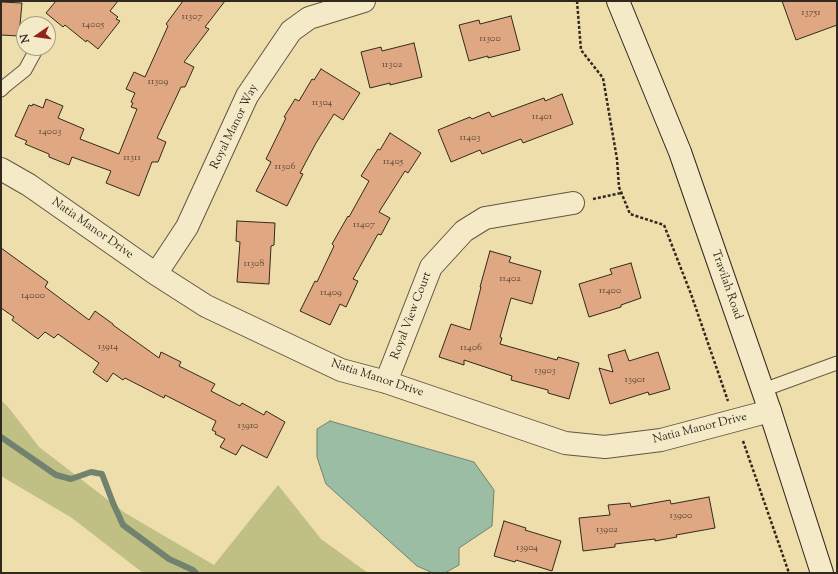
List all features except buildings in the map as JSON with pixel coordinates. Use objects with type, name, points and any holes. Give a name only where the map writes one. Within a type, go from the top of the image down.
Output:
[{"type":"street","name":"Royal Manor Way","points":[[156,274],[187,227],[247,96],[291,31],[309,18],[364,1]]},
{"type":"street","name":"Travilah Road","points":[[622,2],[680,152],[763,390],[822,573]]},
{"type":"street","name":"Natia Manor Drive","points":[[1,168],[29,185],[156,274],[206,306],[342,370],[386,382],[566,443],[605,447],[661,440],[770,411]]},
{"type":"street","name":"Royal View Court","points":[[386,382],[431,267],[464,231],[485,218],[573,204]]},
{"type":"lane","points":[[1,90],[25,70],[33,56]]},
{"type":"lane","points":[[763,390],[837,363]]},
{"type":"path","points":[[577,1],[581,50],[602,78],[617,159],[619,187],[621,193],[630,214],[664,225],[691,294],[789,573]]},
{"type":"path","points":[[573,204],[621,193]]},
{"type":"shaded area","points":[[1,400],[39,447],[125,513],[214,565],[278,485],[321,539],[368,573],[143,573],[72,518],[1,476]]},
{"type":"shaded area","points":[[330,421],[474,462],[494,490],[492,526],[459,548],[459,565],[445,573],[433,573],[417,566],[326,484],[317,457],[317,429]]},
{"type":"waterway","points":[[1,437],[56,475],[71,479],[91,472],[102,474],[123,525],[169,559],[193,570],[196,573]]}]
